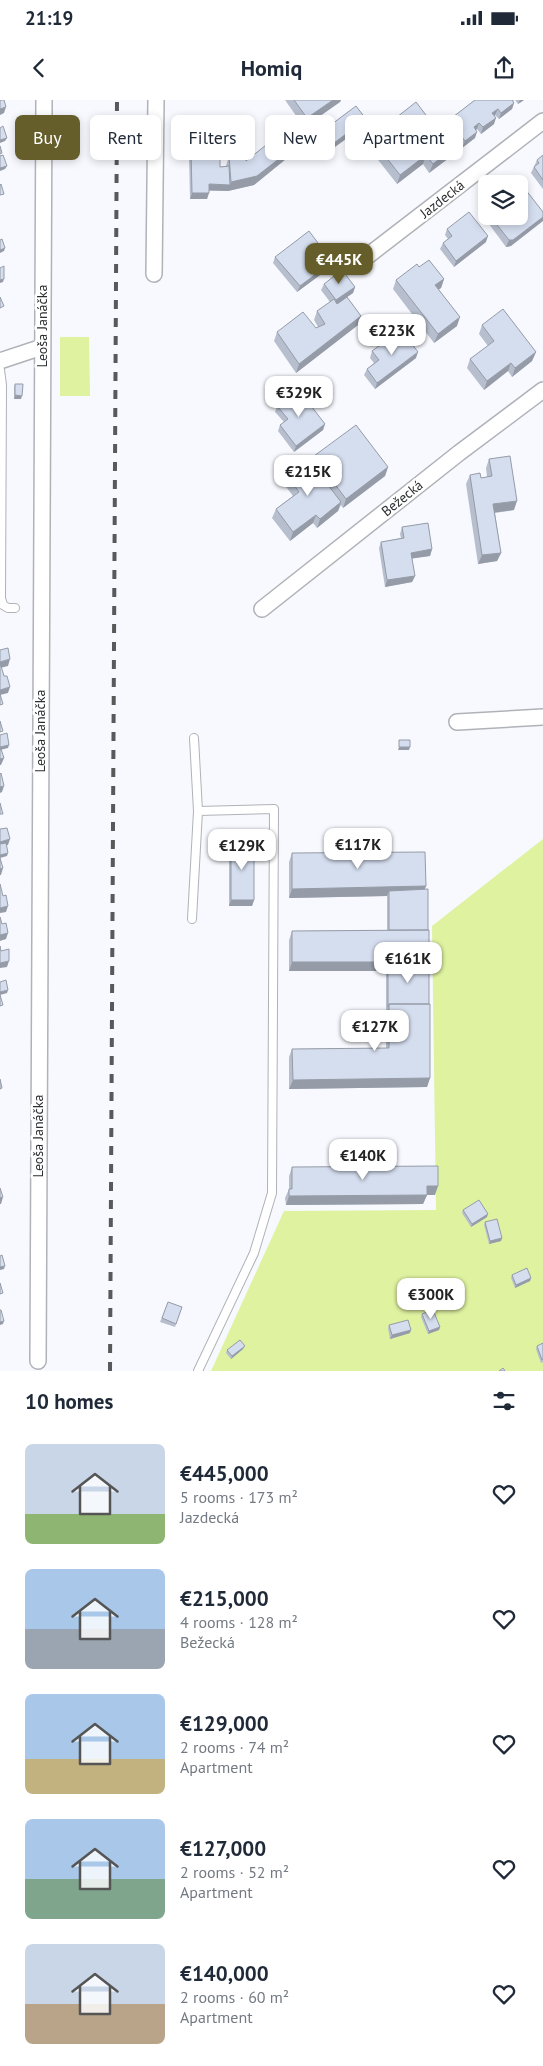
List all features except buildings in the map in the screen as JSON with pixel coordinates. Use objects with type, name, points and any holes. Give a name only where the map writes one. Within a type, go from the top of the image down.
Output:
[{"type":"street","name":"Leoša Janáčka","points":[[38,1361],[44,100]]},
{"type":"street","points":[[154,274],[156,100]]},
{"type":"street","name":"Jazdecká","points":[[365,258],[543,121]]},
{"type":"street","points":[[0,361],[42,348]]},
{"type":"street","name":"Bežecká","points":[[262,609],[459,453],[543,390]]},
{"type":"street","points":[[457,722],[543,717]]},
{"type":"lane","points":[[0,370],[2,385],[1,598],[3,605],[8,608],[15,608]]},
{"type":"lane","points":[[192,919],[198,811],[194,738]]},
{"type":"lane","points":[[198,811],[274,809],[272,1193],[254,1253],[198,1371]]},
{"type":"green space","points":[[60,337],[89,337],[90,396],[60,396]]},
{"type":"green space","points":[[543,839],[543,1371],[211,1371],[284,1211],[436,1210],[432,926]]},
{"type":"railway","points":[[110,1371],[117,100]]}]
